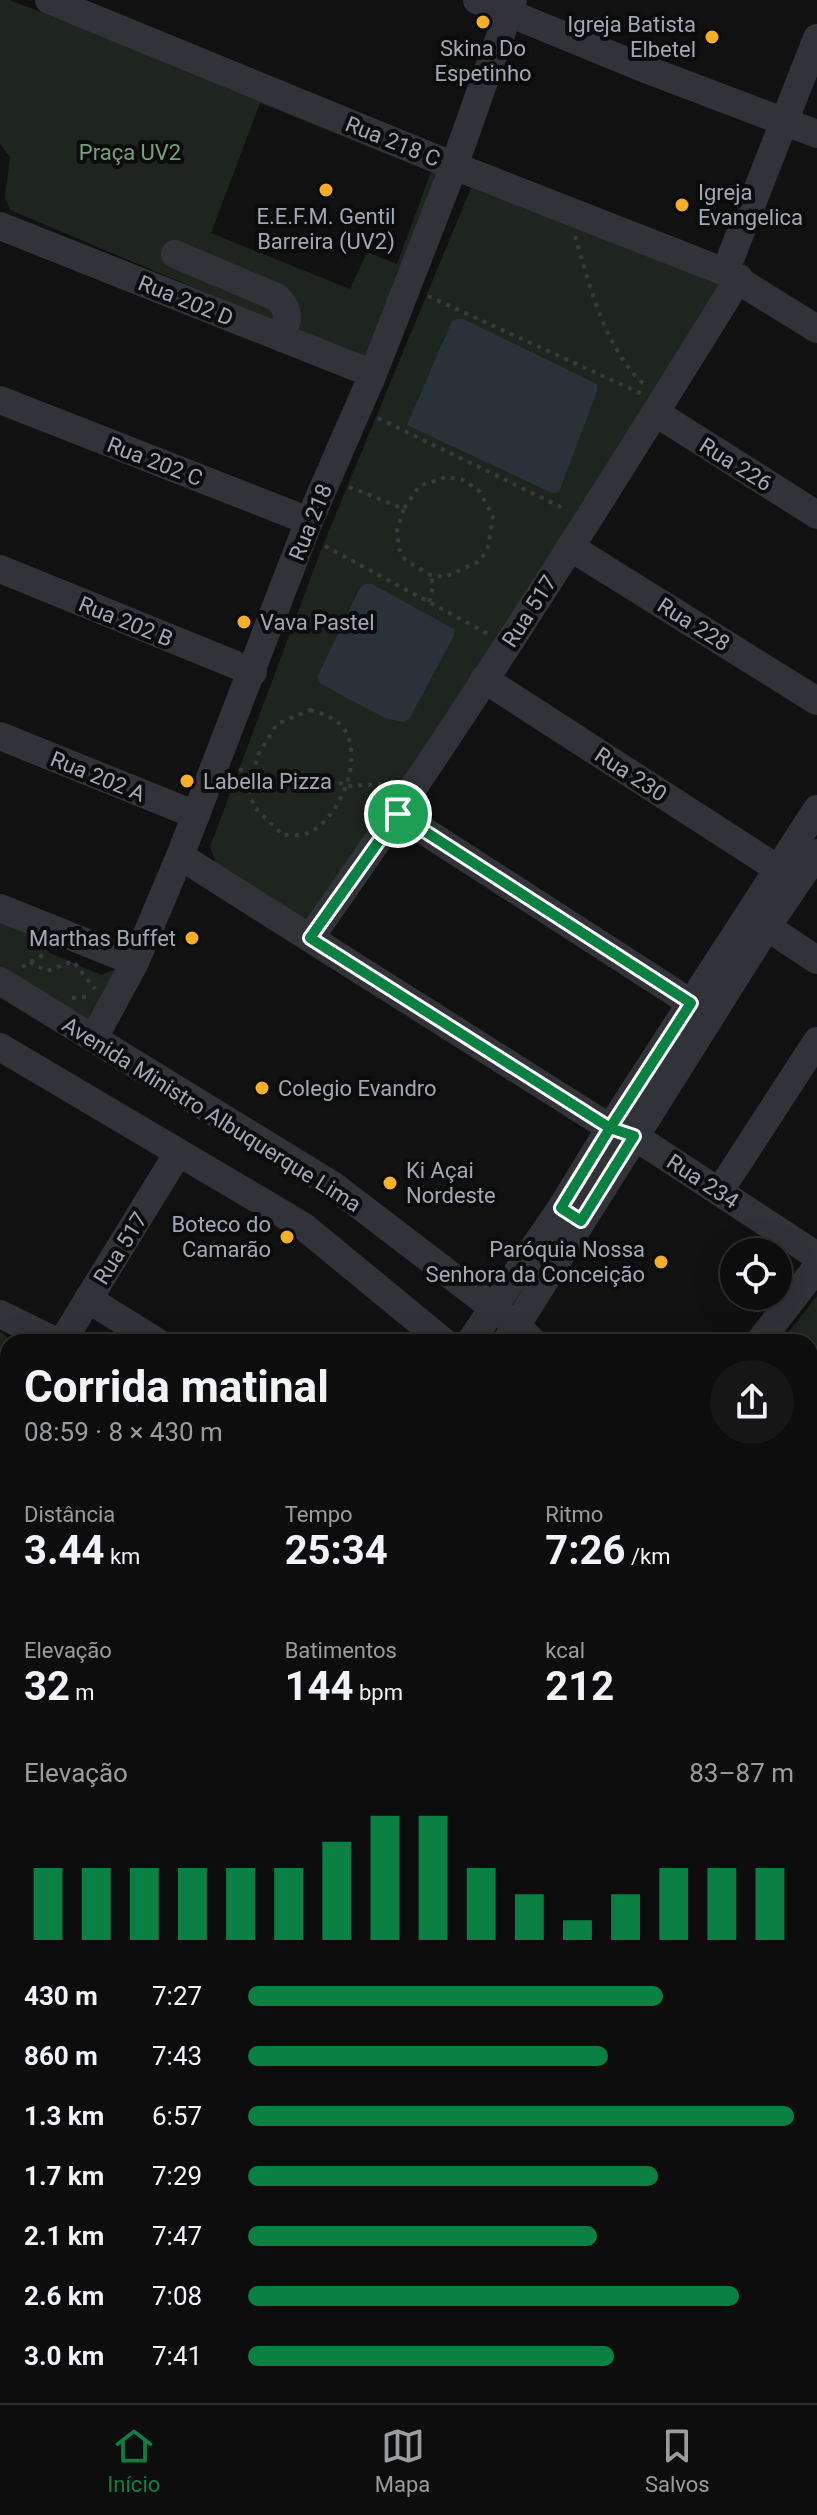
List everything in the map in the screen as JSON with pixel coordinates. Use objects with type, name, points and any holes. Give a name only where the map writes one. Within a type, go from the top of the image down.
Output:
[{"type":"street","name":"Rua 218 C","points":[[49,0],[454,166],[732,275],[817,329]]},
{"type":"street","points":[[477,0],[510,6],[648,70],[817,134]]},
{"type":"street","name":"Rua 218","points":[[94,1038],[135,962],[253,672],[316,533],[373,374],[454,166],[510,6]]},
{"type":"street","name":"Rua 517","points":[[310,938],[398,814],[570,547],[650,399],[732,275],[784,122],[817,38]]},
{"type":"street","name":"Rua 202 D","points":[[0,226],[373,374]]},
{"type":"street","points":[[175,254],[276,297],[287,309],[282,338]]},
{"type":"street","name":"Rua 226","points":[[650,399],[817,515]]},
{"type":"street","name":"Rua 202 C","points":[[0,400],[316,533]]},
{"type":"street","name":"Rua 228","points":[[570,547],[817,701]]},
{"type":"street","name":"Rua 202 B","points":[[0,569],[253,672]]},
{"type":"street","name":"Rua 230","points":[[484,679],[778,869]]},
{"type":"street","name":"Rua 202 A","points":[[0,736],[196,815]]},
{"type":"street","points":[[476,1334],[571,1215],[738,953],[778,869],[817,809]]},
{"type":"street","points":[[398,814],[691,1003]]},
{"type":"street","points":[[622,1132],[691,1003],[767,927],[817,853]]},
{"type":"street","name":"Rua 234","points":[[180,856],[817,1256]]},
{"type":"street","points":[[0,908],[135,962]]},
{"type":"street","points":[[767,927],[817,960]]},
{"type":"street","name":"Avenida Ministro Albuquerque Lima","points":[[10,975],[94,1038],[334,1186],[493,1309],[516,1334]]},
{"type":"street","points":[[719,1192],[817,1041]]},
{"type":"street","points":[[0,1047],[303,1226],[434,1334]]},
{"type":"street","name":"Rua 517","points":[[65,1334],[178,1153]]},
{"type":"street","points":[[520,1334],[571,1215]]},
{"type":"street","points":[[765,1334],[817,1267]]},
{"type":"street","points":[[88,1299],[144,1334]]},
{"type":"street","points":[[0,1314],[43,1334]]},
{"type":"path","points":[[570,223],[591,290],[621,358],[650,399]]},
{"type":"path","points":[[426,295],[650,399]]},
{"type":"path","points":[[376,417],[570,511]]},
{"type":"path","points":[[446,477],[464,480],[480,492],[493,517],[488,547],[480,561],[445,577],[431,575],[406,561],[399,549],[397,530],[404,509],[419,486],[446,477]]},
{"type":"path","points":[[347,486],[404,509]]},
{"type":"path","points":[[316,533],[429,602],[491,635]]},
{"type":"path","points":[[429,602],[433,586],[431,575]]},
{"type":"path","points":[[310,710],[331,716],[346,733],[351,751],[348,786],[330,818],[306,834],[283,835],[254,807],[249,789],[258,755],[277,724],[310,710]]},
{"type":"path","points":[[239,769],[274,783]]},
{"type":"path","points":[[320,776],[348,786],[401,784]]},
{"type":"path","points":[[10,975],[48,952]]},
{"type":"path","points":[[30,962],[47,971],[73,961],[100,995],[68,999]]},
{"type":"green space","name":"Praça UV2","points":[[0,0],[9,0],[443,163],[368,358],[349,353],[10,210],[5,198],[10,157],[0,144]],"holes":[[[260,103],[431,172],[397,264],[367,252],[350,289],[211,233]]]},
{"type":"green space","points":[[471,188],[725,285],[728,293],[313,917],[301,920],[217,866],[210,847],[323,545]]},
{"type":"green space","points":[[0,914],[42,933],[48,952],[101,975],[116,969],[96,1023],[0,969]]},
{"type":"green space","points":[[817,1296],[817,1334],[787,1334]]},
{"type":"shaded area","points":[[463,319],[597,384],[559,492],[552,493],[407,425],[452,321]]},
{"type":"shaded area","points":[[372,584],[454,629],[454,636],[409,719],[403,722],[385,718],[321,684],[317,678],[360,588]]},
{"type":"place","name":"Skina Do Espetinho","points":[[483,22]]},
{"type":"place","name":"Igreja Batista Elbetel","points":[[712,37]]},
{"type":"place","name":"E.E.F.M. Gentil Barreira (UV2)","points":[[326,190]]},
{"type":"place","name":"Igreja Evangelica","points":[[682,205]]},
{"type":"place","name":"Vava Pastel","points":[[244,622]]},
{"type":"place","name":"Labella Pizza","points":[[187,781]]},
{"type":"place","name":"Marthas Buffet","points":[[192,938]]},
{"type":"place","name":"Colegio Evandro","points":[[262,1088]]},
{"type":"place","name":"Ki Açai Nordeste","points":[[390,1183]]},
{"type":"place","name":"Boteco do Camarão","points":[[287,1237]]},
{"type":"place","name":"Paróquia Nossa Senhora da Conceição","points":[[661,1262]]},
{"type":"route","points":[[398,814],[310,938],[610,1128],[561,1208],[581,1221],[634,1136],[610,1128],[691,1003],[398,814]]}]
